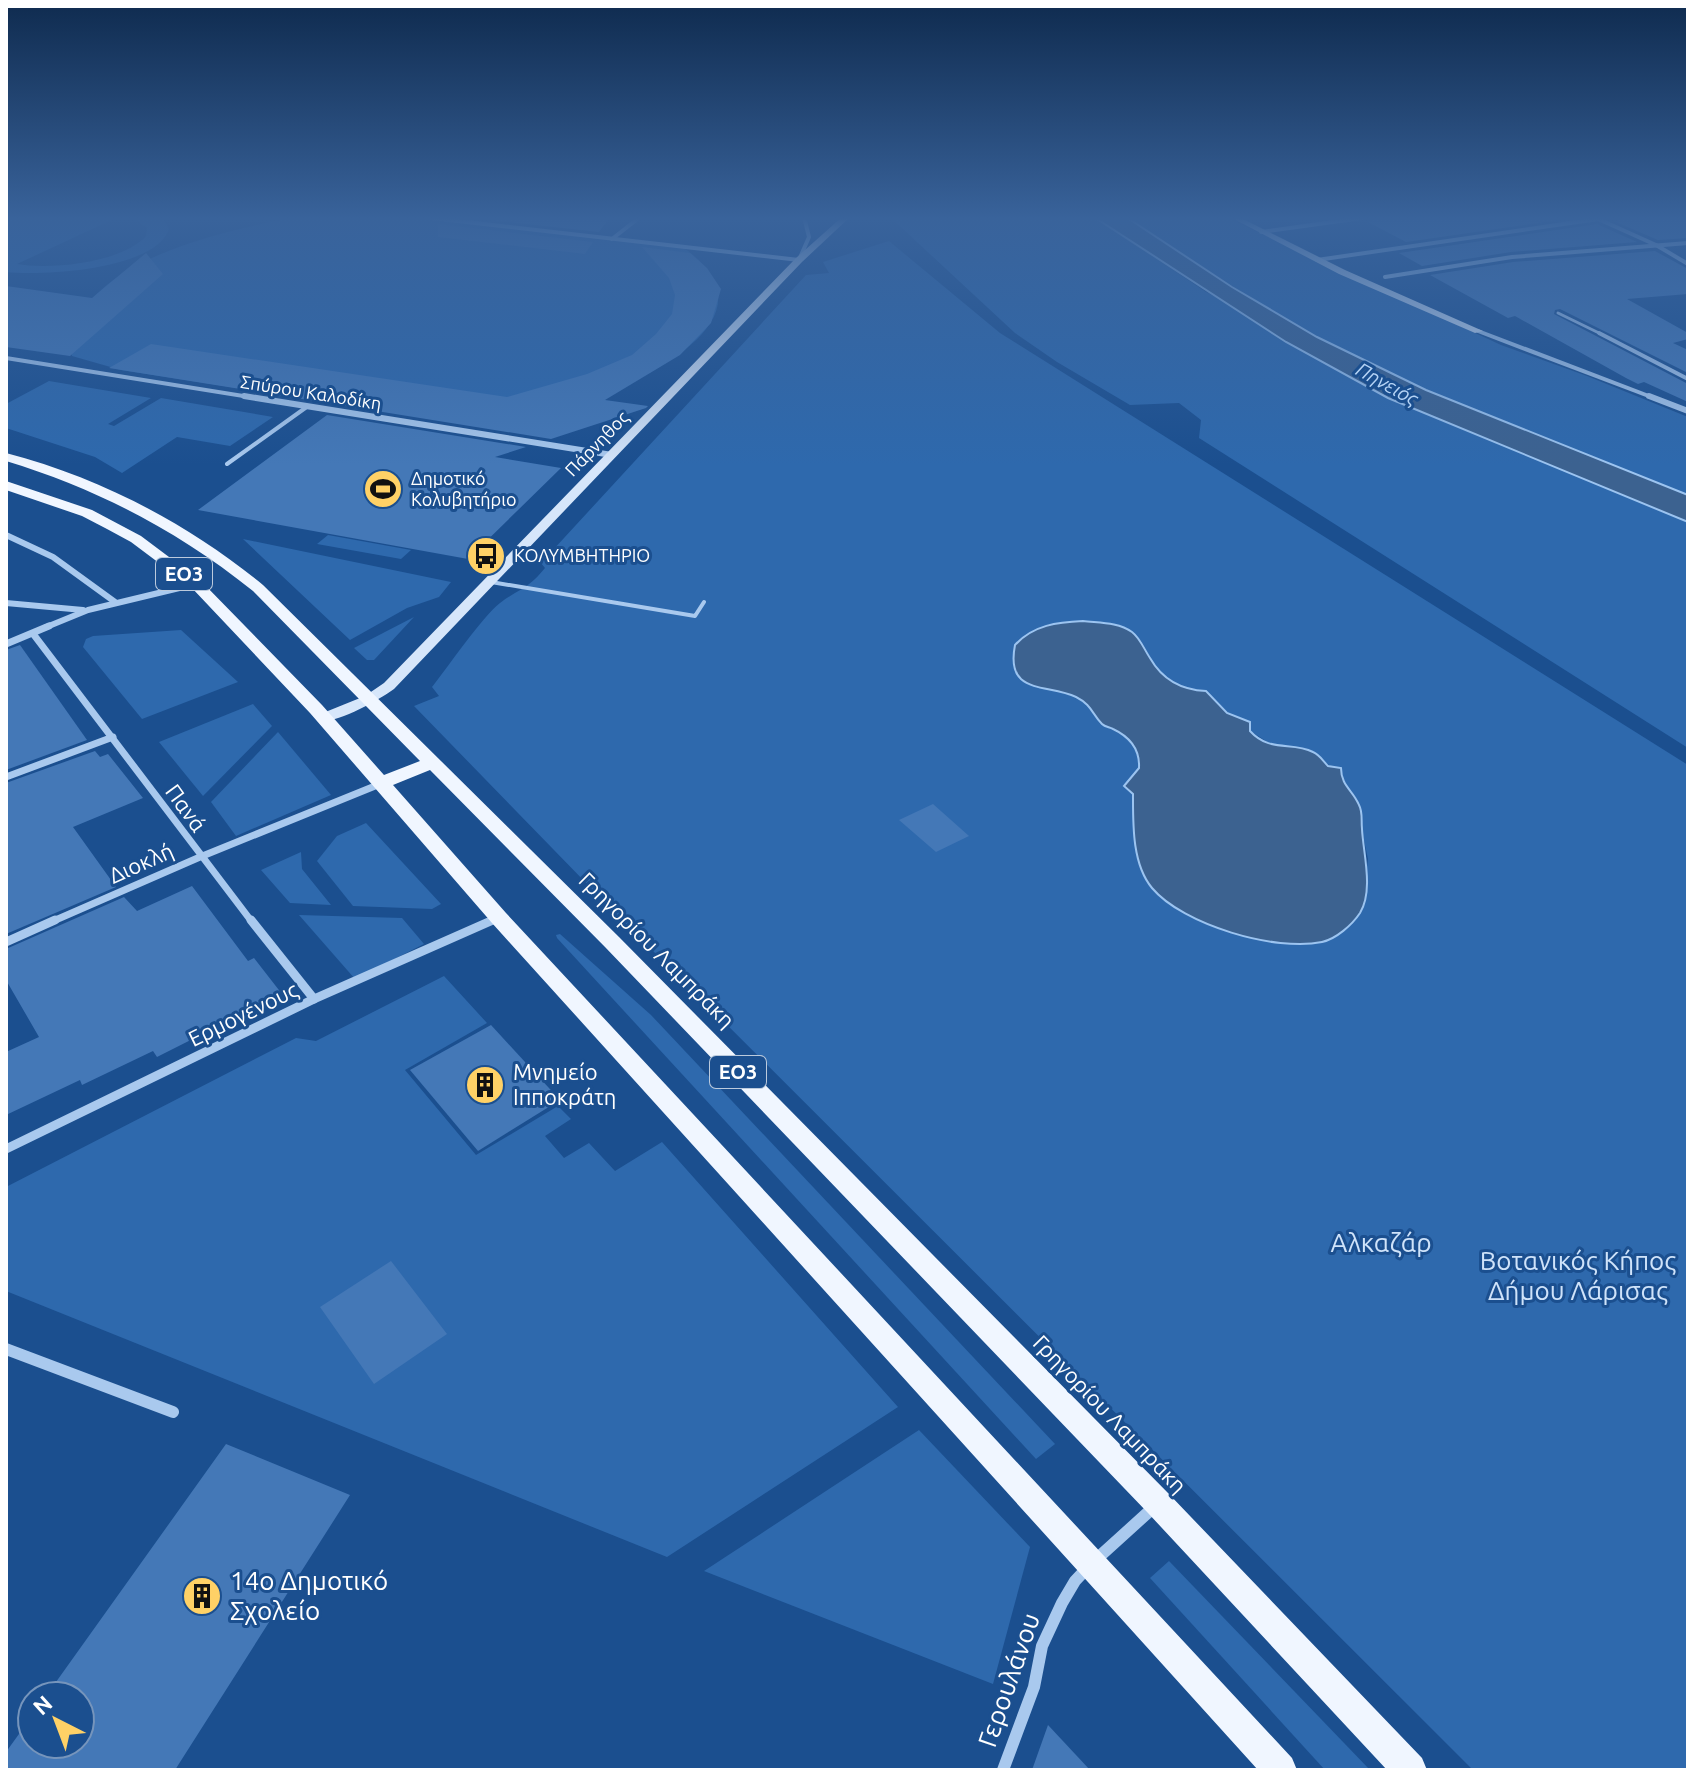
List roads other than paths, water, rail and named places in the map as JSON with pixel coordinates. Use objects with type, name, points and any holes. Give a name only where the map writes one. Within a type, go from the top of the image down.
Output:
[{"type":"main road","name":"Γρηγορίου Λαμπράκη","points":[[6,457],[113,496],[214,553],[379,692],[431,763],[623,954],[1158,1503],[1410,1770]]},
{"type":"main road","name":"ΕΟ3","points":[[6,485],[87,513],[112,526],[136,539],[196,584],[323,718],[499,918],[1280,1770]]},
{"type":"main road","points":[[380,784],[431,763]]},
{"type":"street","name":"Πάρνηθος","points":[[379,692],[761,300]]},
{"type":"street","points":[[1407,300],[1478,331],[1688,411]]},
{"type":"street","points":[[1599,333],[1688,379]]},
{"type":"street","name":"Σπύρου Καλοδίκη","points":[[6,358],[612,455]]},
{"type":"street","points":[[6,535],[53,557],[115,602]]},
{"type":"street","points":[[6,644],[34,635],[88,610],[196,584]]},
{"type":"street","points":[[6,603],[88,610]]},
{"type":"street","name":"Πανά","points":[[34,635],[200,857],[314,999]]},
{"type":"street","points":[[323,718],[379,692]]},
{"type":"street","points":[[6,777],[113,737]]},
{"type":"street","name":"Διοκλή","points":[[6,942],[200,857],[380,784]]},
{"type":"street","name":"Ερμογένους","points":[[6,1149],[314,999],[499,918]]},
{"type":"street","points":[[6,1349],[173,1412]]},
{"type":"street","name":"Γερουλάνου","points":[[1003,1770],[1034,1687],[1042,1646],[1062,1603],[1075,1581],[1090,1565],[1158,1503]]},
{"type":"lane","points":[[1558,313],[1599,333]]},
{"type":"lane","points":[[227,464],[308,406]]},
{"type":"lane","points":[[489,582],[695,616],[704,602]]},
{"type":"water","name":"Πηνειός","points":[[1221,300],[1254,300],[1317,337],[1426,390],[1688,495],[1688,522],[1388,398],[1286,342]]},
{"type":"water","points":[[1083,621],[1115,625],[1132,632],[1167,677],[1181,686],[1206,691],[1227,713],[1250,722],[1250,731],[1265,742],[1305,749],[1318,755],[1328,766],[1341,768],[1345,784],[1361,810],[1367,882],[1360,913],[1343,931],[1322,942],[1303,944],[1256,939],[1207,924],[1166,901],[1152,888],[1137,856],[1133,794],[1124,786],[1139,768],[1133,744],[1119,732],[1102,724],[1081,700],[1031,685],[1016,673],[1015,645],[1022,638],[1046,626]]},
{"type":"place","name":"Δημοτικό Κολυβητήριο","points":[[383,489]]},
{"type":"place","name":"ΚΟΛΥΜΒΗΤΗΡΙΟ","points":[[486,556]]},
{"type":"place","name":"Μνημείο Ιπποκράτη","points":[[485,1085]]},
{"type":"place","name":"14ο Δημοτικό Σχολείο","points":[[202,1596]]},
{"type":"park label","name":"Αλκαζάρ","points":[[1381,1243]]},
{"type":"park label","name":"Βοτανικός Κήπος Δήμου Λάρισας","points":[[1578,1276]]}]
